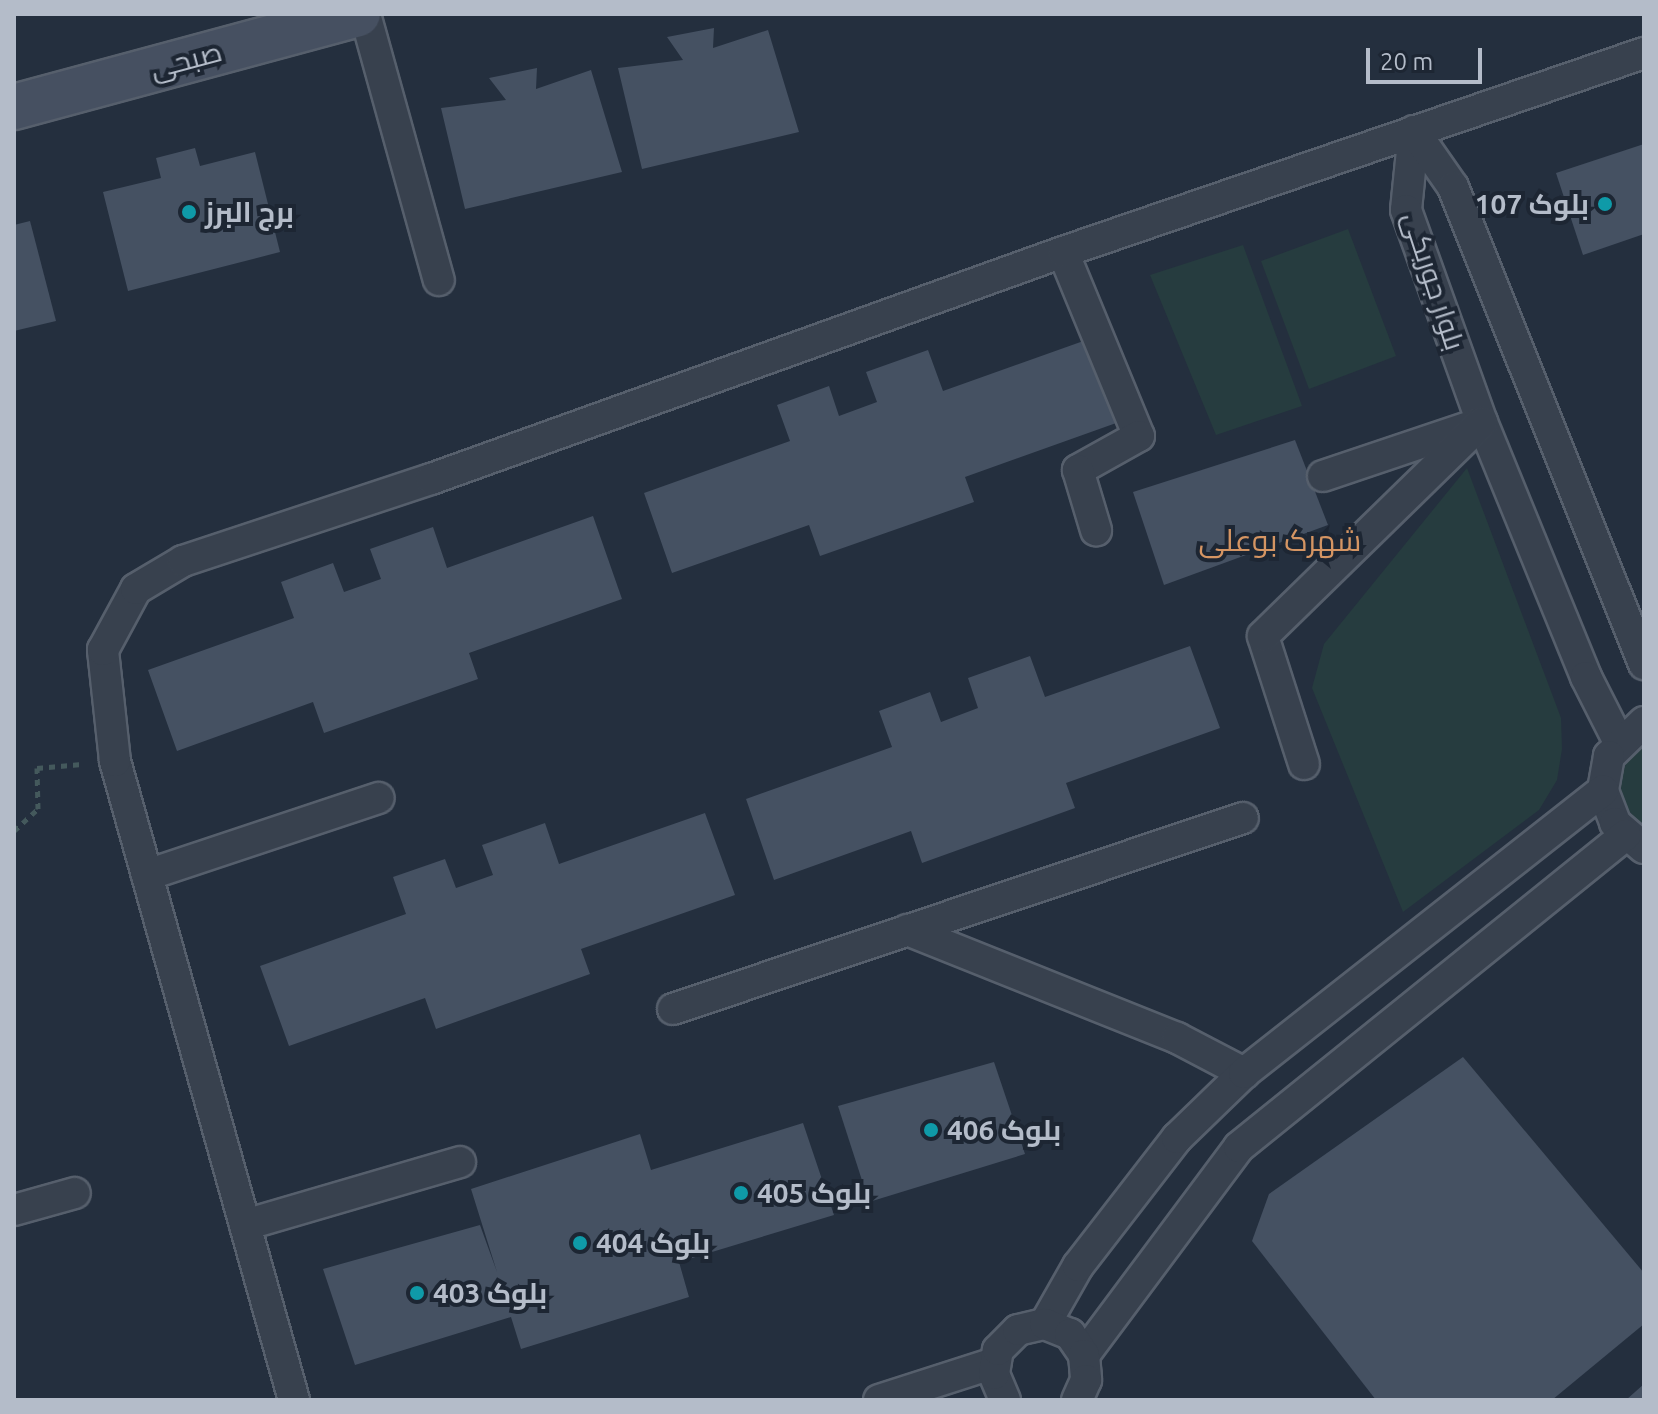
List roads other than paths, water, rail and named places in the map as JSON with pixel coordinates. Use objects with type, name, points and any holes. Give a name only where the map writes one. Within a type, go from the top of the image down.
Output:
[{"type":"street","name":"صبحی","points":[[14,107],[358,14]]},
{"type":"street","points":[[365,14],[439,280]]},
{"type":"street","points":[[294,1400],[115,761],[103,650],[136,589],[183,561],[431,479],[1063,252],[1644,53]]},
{"type":"street","name":"بلوار جوریکی","points":[[1414,131],[1406,210],[1482,422],[1586,677],[1619,742]]},
{"type":"street","name":"بلوار جوریکی","points":[[1414,131],[1453,187],[1644,664]]},
{"type":"street","points":[[1063,252],[1139,436],[1078,470],[1096,530]]},
{"type":"street","points":[[1323,476],[1482,422]]},
{"type":"street","points":[[1304,764],[1263,636],[1482,422]]},
{"type":"street","points":[[1084,1355],[1239,1147],[1635,842],[1615,823],[1603,791],[1604,773],[1619,742],[1644,722]]},
{"type":"street","points":[[1045,1324],[1078,1266],[1177,1138],[1244,1073],[1603,791]]},
{"type":"street","points":[[147,875],[379,798]]},
{"type":"street","points":[[673,1009],[1243,818]]},
{"type":"street","points":[[907,930],[1177,1038],[1244,1073]]},
{"type":"street","points":[[245,1225],[460,1162]]},
{"type":"street","points":[[14,1210],[75,1193]]},
{"type":"street","points":[[1002,1398],[994,1363],[1007,1339],[1018,1330],[1045,1324],[1070,1334],[1084,1355],[1086,1380],[1077,1400]]},
{"type":"street","points":[[879,1400],[994,1363]]},
{"type":"place","name":"بلوک 107","points":[[1605,204]]},
{"type":"place","name":"برج البرز","points":[[189,212]]},
{"type":"place","name":"بلوک 406","points":[[931,1130]]},
{"type":"place","name":"بلوک 405","points":[[741,1193]]},
{"type":"place","name":"بلوک 404","points":[[580,1243]]},
{"type":"place","name":"بلوک 403","points":[[417,1293]]},
{"type":"district","name":"شهرک بوعلی","points":[[1280,540]]}]
